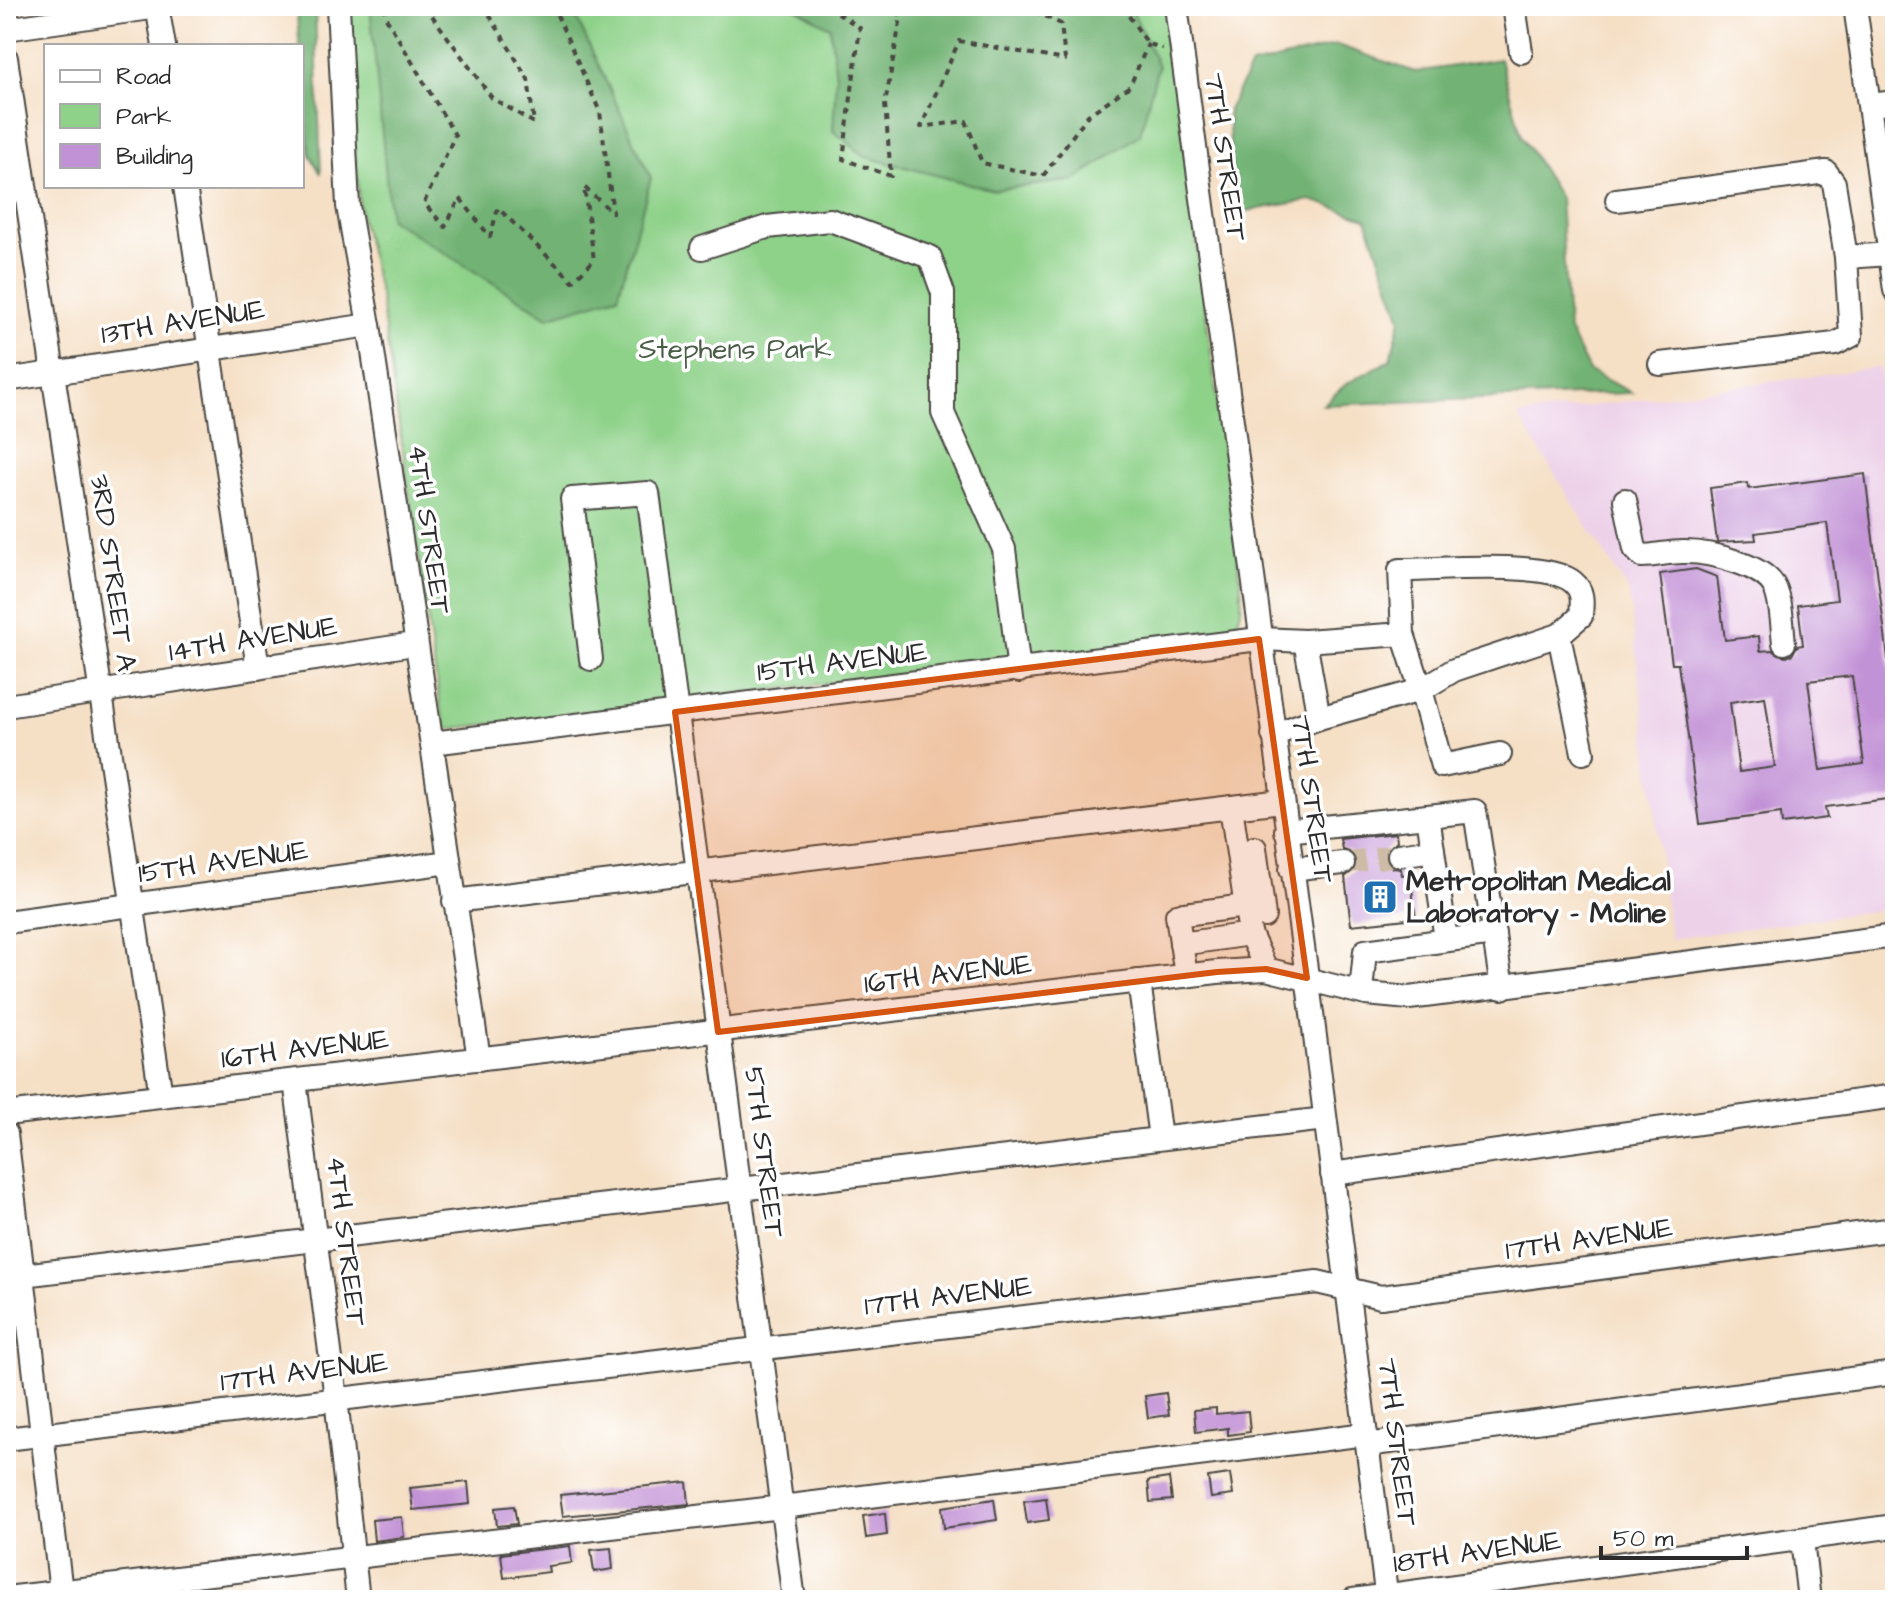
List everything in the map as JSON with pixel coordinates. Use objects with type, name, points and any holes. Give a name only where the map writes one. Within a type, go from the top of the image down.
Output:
[{"type":"street","name":"4TH STREET","points":[[338,6],[348,206],[369,325],[414,644],[432,743],[479,1059]]},
{"type":"street","name":"7TH STREET","points":[[1176,6],[1387,1597]]},
{"type":"street","points":[[1514,6],[1521,52]]},
{"type":"street","points":[[1846,257],[1893,274],[1855,6]]},
{"type":"street","points":[[6,29],[158,7],[164,44]]},
{"type":"street","name":"3RD STREET A","points":[[6,58],[161,1096]]},
{"type":"street","points":[[1871,105],[1895,102]]},
{"type":"street","points":[[1617,200],[1826,172],[1834,183],[1846,257],[1851,336],[1835,344],[1660,364]]},
{"type":"street","points":[[185,188],[258,668]]},
{"type":"street","points":[[702,248],[767,227],[830,220],[930,257],[943,293],[943,413],[1004,549],[1019,671]]},
{"type":"street","name":"13TH AVENUE","points":[[6,380],[369,325]]},
{"type":"street","name":"5TH STREET","points":[[591,659],[572,499],[648,493],[794,1600]]},
{"type":"street","points":[[1625,500],[1635,549],[1642,556],[1685,552],[1703,554],[1746,564],[1772,581],[1777,591],[1784,643]]},
{"type":"street","points":[[1273,735],[1319,718],[1421,690],[1454,670],[1559,635],[1581,616],[1583,596],[1574,582],[1548,569],[1400,570],[1403,634],[1421,690],[1442,766],[1500,754]]},
{"type":"street","name":"15TH AVENUE","points":[[432,743],[1259,639],[1305,641],[1403,634]]},
{"type":"street","points":[[1559,635],[1583,753]]},
{"type":"street","points":[[1305,641],[1319,718]]},
{"type":"street","name":"14TH AVENUE","points":[[6,706],[414,644]]},
{"type":"street","points":[[454,901],[1282,801]]},
{"type":"street","points":[[1231,807],[1246,849],[1252,919],[1266,969]]},
{"type":"street","points":[[1246,849],[1287,837],[1475,811],[1502,988]]},
{"type":"street","points":[[1428,816],[1446,939]]},
{"type":"street","points":[[1399,855],[1433,850]]},
{"type":"street","name":"15TH AVENUE","points":[[6,922],[449,862]]},
{"type":"street","points":[[1291,869],[1343,863]]},
{"type":"street","points":[[1186,976],[1177,915],[1252,919],[1298,912]]},
{"type":"street","points":[[1361,992],[1365,951],[1494,934]]},
{"type":"street","name":"16TH AVENUE","points":[[6,1114],[1186,976],[1266,969],[1361,992],[1409,998],[1895,936]]},
{"type":"street","points":[[1139,981],[1160,1138]]},
{"type":"street","name":"4TH STREET","points":[[295,1081],[317,1240],[358,1600]]},
{"type":"street","points":[[1332,1174],[1895,1096]]},
{"type":"street","points":[[15,1276],[1325,1119]]},
{"type":"street","points":[[6,1134],[15,1276],[41,1435],[61,1596]]},
{"type":"street","name":"17TH AVENUE","points":[[6,1439],[1317,1282],[1381,1297],[1895,1229]]},
{"type":"street","points":[[6,1598],[61,1596],[353,1556],[1366,1439],[1895,1373]]},
{"type":"street","name":"18TH AVENUE","points":[[1353,1600],[1895,1526]]},
{"type":"street","points":[[1802,1540],[1809,1600]]},
{"type":"path","points":[[384,6],[385,16],[455,135],[424,203],[445,227],[460,198],[490,237],[498,208],[573,281],[594,260],[584,187],[613,213],[600,112],[553,6]]},
{"type":"path","points":[[425,6],[492,98],[534,123],[528,79],[484,6]]},
{"type":"path","points":[[828,6],[860,28],[843,159],[891,176],[885,104],[901,17],[896,6]]},
{"type":"path","points":[[1024,6],[1061,24],[1065,60],[959,41],[921,127],[966,121],[982,163],[1043,176],[1088,115],[1130,86],[1148,44],[1122,6]]},
{"type":"highlighted area","points":[[1259,639],[1307,978],[1266,969],[1217,972],[718,1032],[675,712]]},
{"type":"shaded area","points":[[1879,367],[1895,481],[1895,908],[1670,939],[1629,592],[1518,416]]},
{"type":"green space","points":[[296,6],[315,6],[321,174],[309,153],[304,96],[304,44],[299,44]]},
{"type":"green space","name":"Stephens Park","points":[[349,6],[1166,6],[1240,575],[1241,610],[1235,625],[1220,636],[447,729],[441,711],[380,295],[361,219],[353,135]]},
{"type":"green space","points":[[370,6],[571,6],[651,178],[618,296],[548,317],[390,219]]},
{"type":"green space","points":[[792,6],[1130,6],[1158,66],[1140,134],[1076,180],[993,190],[866,157],[833,131],[836,77],[830,27]]},
{"type":"green space","points":[[1337,45],[1415,72],[1500,59],[1522,137],[1560,198],[1568,329],[1589,371],[1632,393],[1323,405],[1346,384],[1390,360],[1401,319],[1366,218],[1311,200],[1234,213],[1228,110],[1251,66]]},
{"type":"building","points":[[1865,474],[1895,715],[1895,798],[1825,807],[1827,818],[1782,824],[1781,813],[1700,824],[1678,664],[1672,664],[1660,574],[1696,569],[1717,577],[1725,640],[1759,636],[1760,651],[1772,650],[1785,657],[1792,655],[1797,646],[1803,645],[1798,605],[1837,600],[1827,523],[1755,533],[1756,540],[1717,542],[1710,488],[1748,483],[1749,489]],"holes":[[[1852,676],[1864,764],[1820,770],[1808,681]],[[1765,697],[1775,767],[1739,772],[1730,702]]]},
{"type":"building","name":"Metropolitan Medical Laboratory - Moline","points":[[1396,833],[1397,841],[1386,849],[1385,858],[1393,868],[1401,869],[1402,875],[1410,874],[1416,918],[1351,925],[1345,877],[1355,869],[1357,861],[1349,851],[1342,849],[1340,839]]},
{"type":"building","points":[[1166,1393],[1169,1415],[1148,1418],[1145,1396]]},
{"type":"building","points":[[1216,1408],[1216,1414],[1248,1411],[1250,1432],[1228,1435],[1228,1428],[1196,1432],[1194,1410]]},
{"type":"building","points":[[1230,1474],[1233,1495],[1211,1498],[1208,1477]]},
{"type":"building","points":[[1169,1478],[1172,1500],[1150,1502],[1148,1481]]},
{"type":"building","points":[[468,1482],[470,1504],[413,1510],[410,1488]]},
{"type":"building","points":[[687,1482],[689,1504],[563,1516],[560,1495]]},
{"type":"building","points":[[1046,1498],[1049,1520],[1027,1523],[1024,1501]]},
{"type":"building","points":[[994,1499],[997,1520],[944,1528],[942,1507]]},
{"type":"building","points":[[514,1506],[517,1524],[497,1526],[495,1508]]},
{"type":"building","points":[[885,1513],[887,1535],[866,1538],[863,1516]]},
{"type":"building","points":[[402,1517],[404,1537],[374,1541],[372,1520]]},
{"type":"building","points":[[570,1546],[572,1563],[548,1566],[549,1572],[504,1578],[501,1554]]},
{"type":"building","points":[[611,1548],[613,1569],[594,1572],[591,1550]]},
{"type":"tunnel","points":[[1343,863],[1399,855]]},
{"type":"place","name":"Metropolitan Medical Laboratory - Moline","points":[[1380,897]]}]
